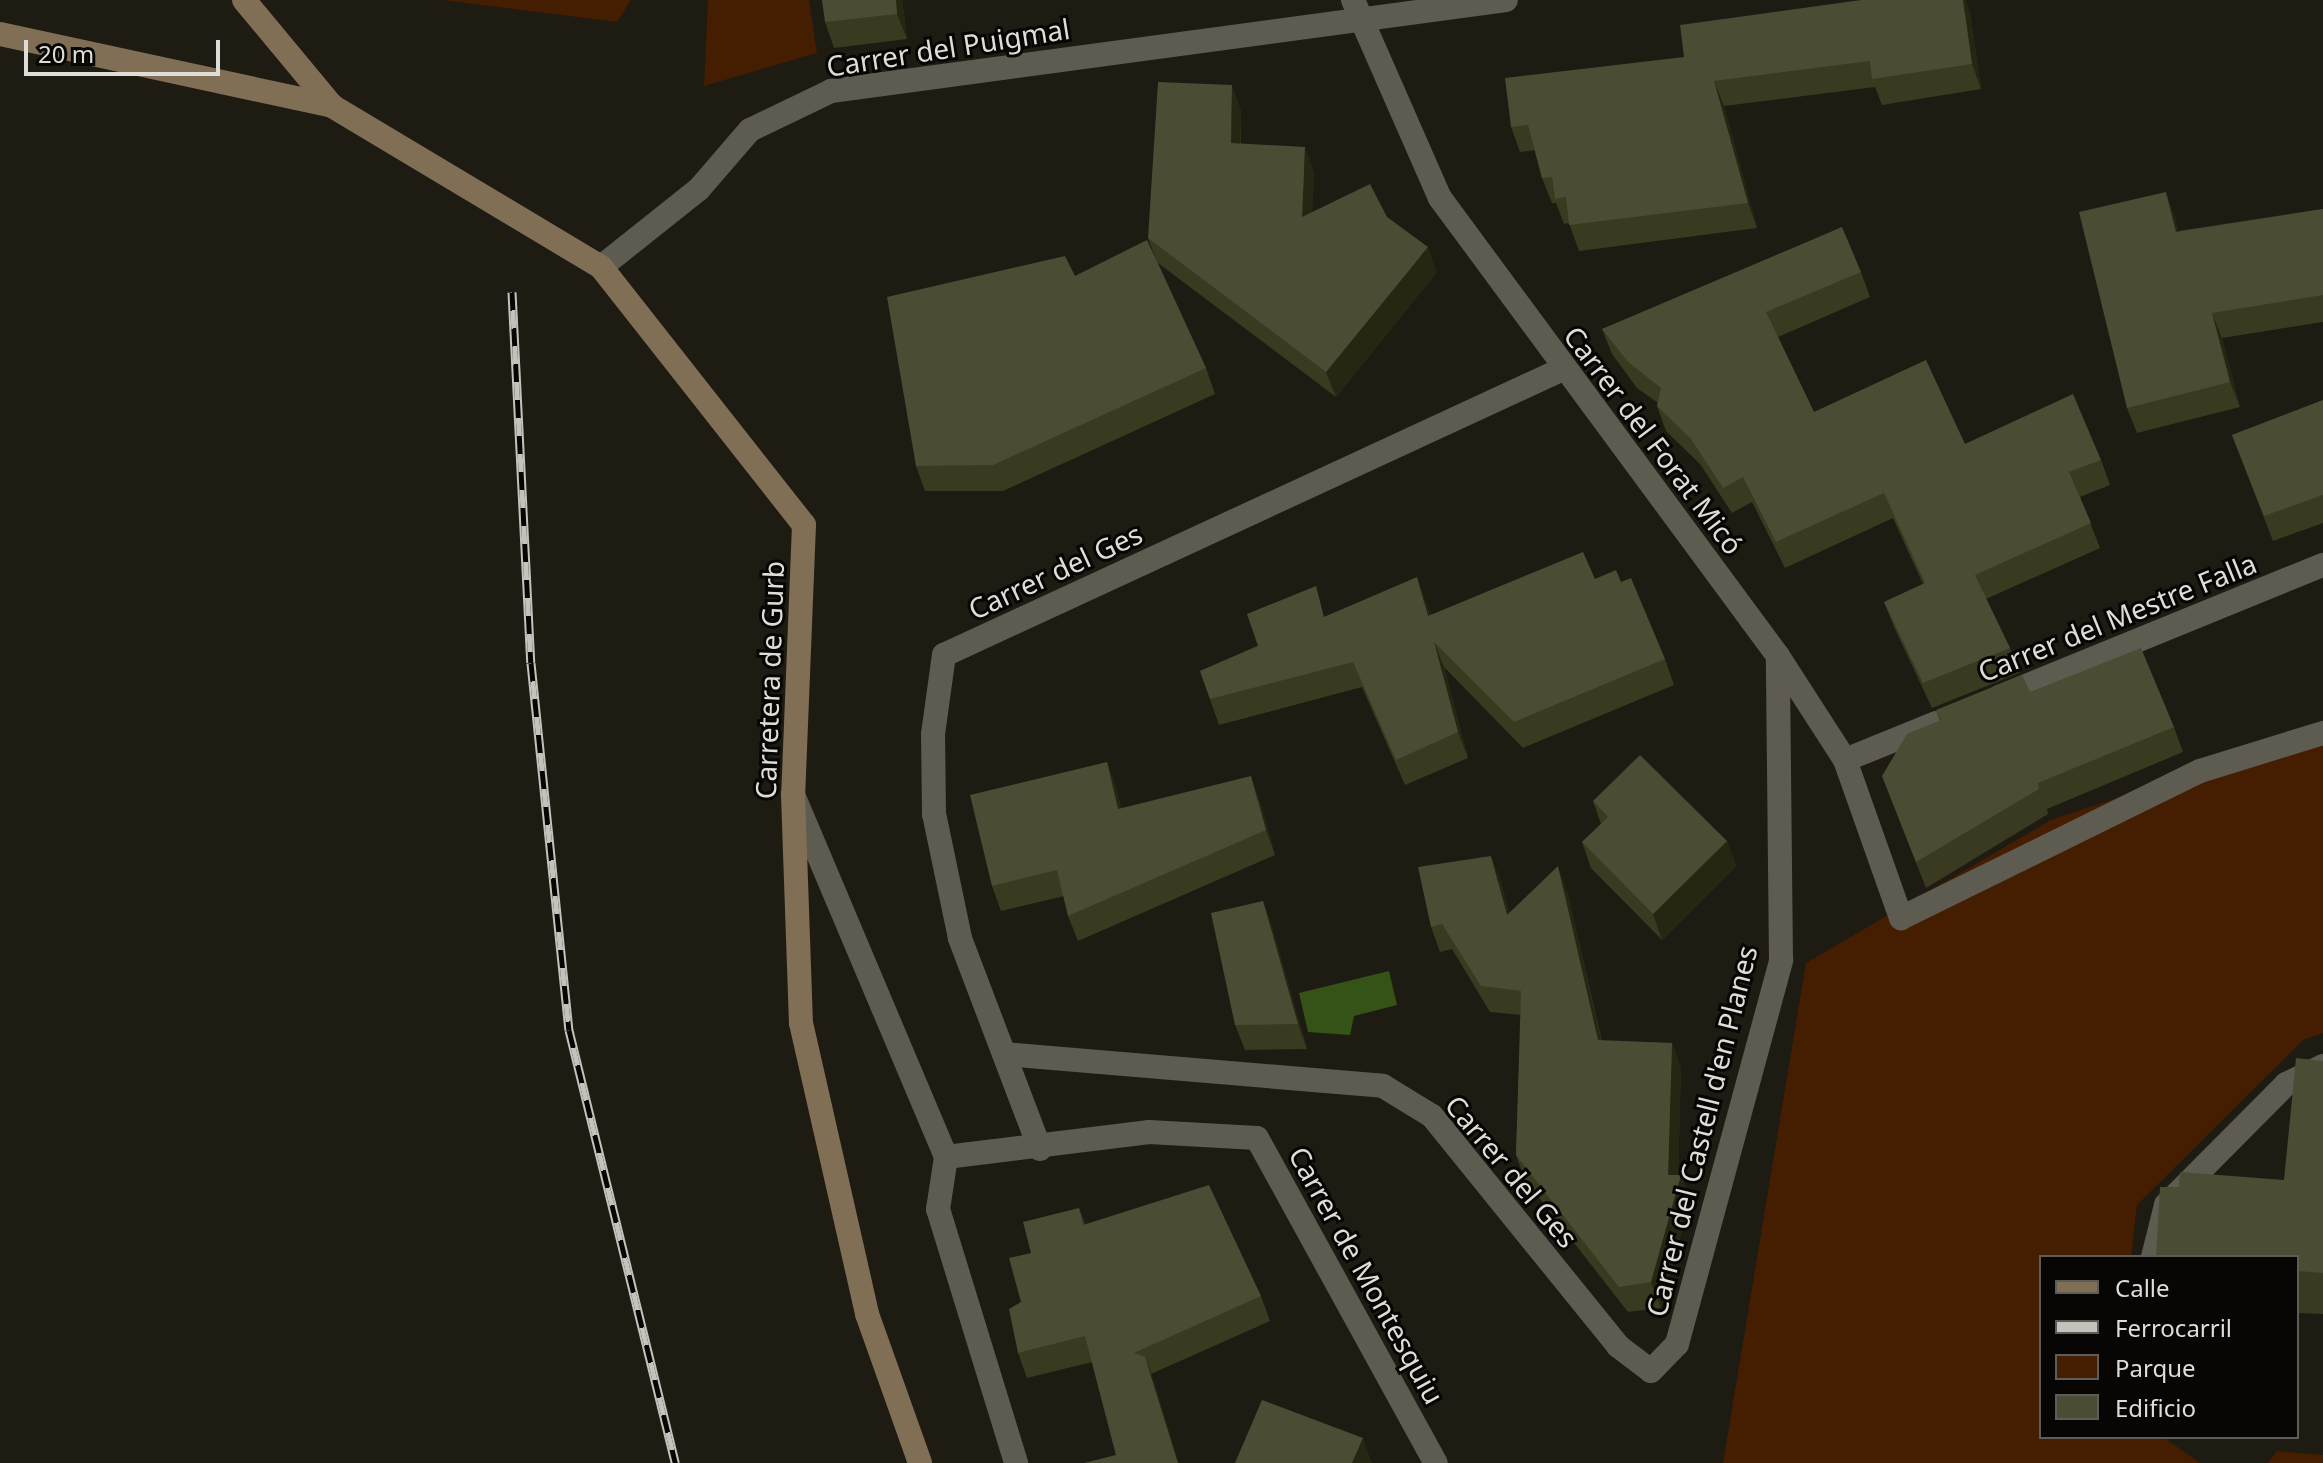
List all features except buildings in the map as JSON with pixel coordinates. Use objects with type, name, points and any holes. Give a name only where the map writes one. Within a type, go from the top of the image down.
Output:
[{"type":"street","name":"Carretera de Gurb","points":[[244,0],[332,106]]},
{"type":"street","name":"Carrer del Puigmal","points":[[601,267],[699,189],[750,130],[831,91],[1357,9],[1506,0]]},
{"type":"street","name":"Carrer del Forat Micó","points":[[1357,9],[1440,198],[1563,369],[1778,656],[1845,760],[1901,918],[2200,771],[2323,733]]},
{"type":"street","name":"Carretera de Gurb","points":[[0,34],[332,106],[601,267],[804,525],[793,795],[801,1023],[867,1314],[920,1463]]},
{"type":"street","name":"Carrer del Ges","points":[[1040,1149],[960,938],[934,814],[933,734],[944,655],[1563,369]]},
{"type":"street","name":"Carrer del Mestre Falla","points":[[1845,760],[2323,565]]},
{"type":"street","name":"Carrer del Castell d'en Planes","points":[[1651,1371],[1677,1344],[1781,960],[1778,656]]},
{"type":"street","points":[[793,795],[946,1157],[938,1209],[1016,1463]]},
{"type":"street","name":"Carrer del Ges","points":[[1004,1054],[1383,1086],[1432,1116],[1618,1346],[1651,1371]]},
{"type":"street","points":[[2154,1255],[2166,1205],[2286,1084],[2323,1066]]},
{"type":"street","name":"Carrer de Montesquiu","points":[[946,1157],[1040,1149],[1149,1132],[1257,1138],[1436,1463]]},
{"type":"green space","points":[[443,0],[631,0],[617,22]]},
{"type":"green space","points":[[708,0],[809,0],[817,53],[704,86]]},
{"type":"green space","points":[[2323,729],[2323,1033],[2303,1040],[2137,1205],[2131,1255],[2039,1255],[2039,1439],[2166,1439],[2200,1463],[1723,1463],[1806,963],[2051,820]]},
{"type":"green space","points":[[2277,1451],[2323,1455],[2323,1463],[2268,1463]]},
{"type":"shaded area","points":[[1389,971],[1397,1005],[1354,1016],[1350,1035],[1308,1032],[1299,993]]},
{"type":"railway","points":[[512,292],[531,663],[569,1030],[675,1463]]}]
